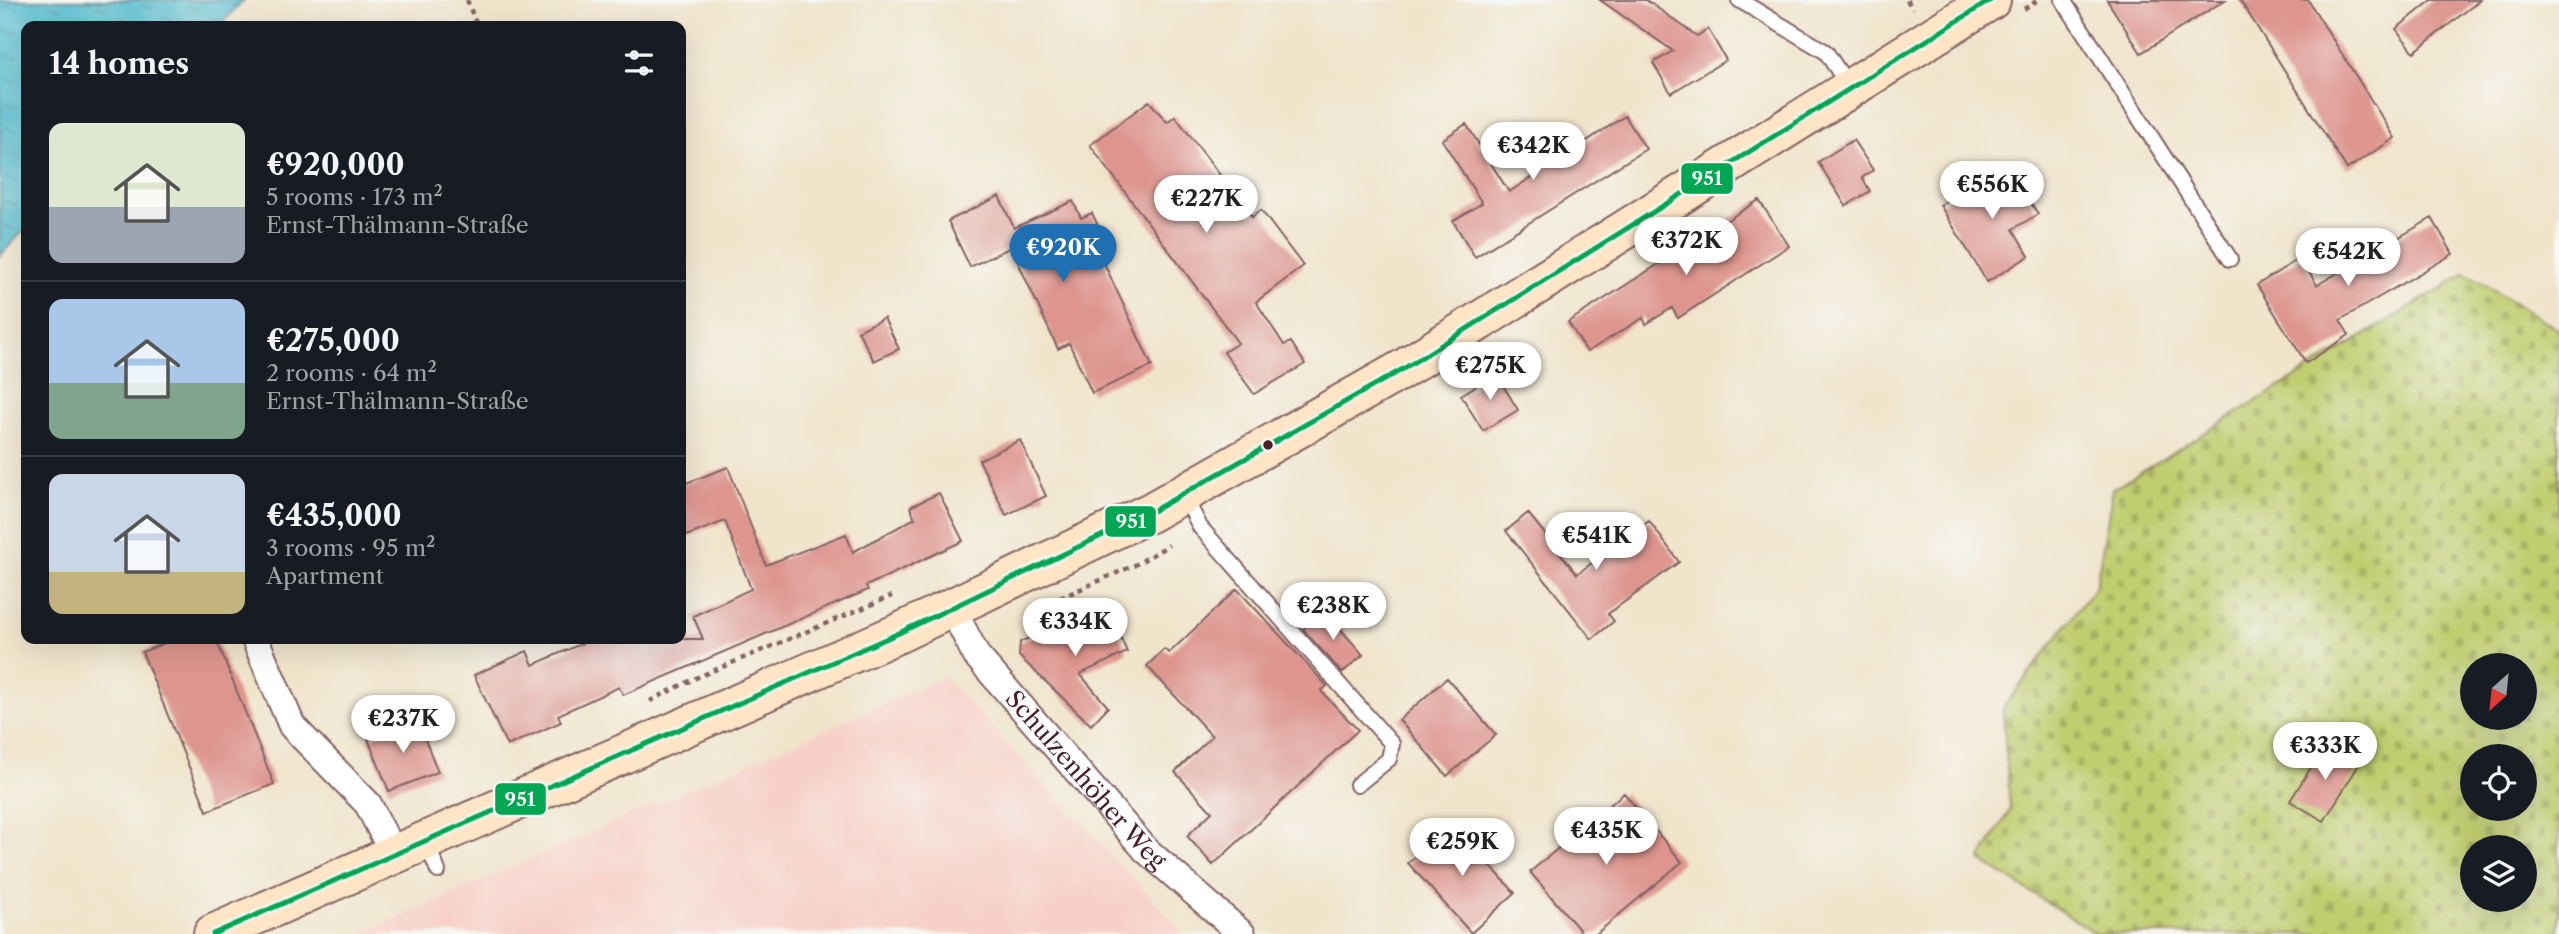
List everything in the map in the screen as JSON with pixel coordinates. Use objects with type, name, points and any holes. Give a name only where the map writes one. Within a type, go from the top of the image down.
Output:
[{"type":"main road","points":[[213,934],[419,856],[952,608],[1183,494],[1403,369],[1991,0]]},
{"type":"street","name":"Schulzenhöher Weg","points":[[952,608],[976,655],[1146,850],[1242,934]]},
{"type":"street","points":[[257,644],[292,726],[419,856]]},
{"type":"lane","points":[[1739,0],[1826,52],[1850,88]]},
{"type":"lane","points":[[2063,0],[2230,260]]},
{"type":"lane","points":[[1183,494],[1200,527],[1392,744],[1388,760],[1357,785]]},
{"type":"path","points":[[467,0],[475,21]]},
{"type":"path","points":[[1907,0],[1913,10]]},
{"type":"shaded area","points":[[944,677],[1185,934],[361,934]]},
{"type":"green space","points":[[2466,273],[2559,330],[2559,934],[2097,934],[1980,860],[2010,810],[2003,708],[2096,586],[2113,489]]},
{"type":"water","points":[[0,0],[244,0],[224,21],[21,21],[21,233],[0,256]]},
{"type":"building","points":[[1600,0],[1646,0],[1697,36],[1708,29],[1726,60],[1671,93],[1653,63],[1673,51]]},
{"type":"building","points":[[2107,0],[2225,0],[2141,53]]},
{"type":"building","points":[[2240,0],[2308,0],[2395,138],[2347,169]]},
{"type":"building","points":[[2432,0],[2480,0],[2414,52],[2396,29]]},
{"type":"building","points":[[1149,101],[1167,122],[1175,116],[1252,217],[1261,210],[1303,266],[1256,302],[1284,345],[1291,342],[1305,364],[1254,394],[1224,352],[1238,343],[1090,145]]},
{"type":"building","points":[[1625,116],[1646,149],[1475,257],[1453,221],[1482,203],[1442,140],[1466,124],[1509,192]]},
{"type":"building","points":[[1853,140],[1873,170],[1862,178],[1870,191],[1846,206],[1818,162]]},
{"type":"building","points":[[2006,164],[2038,214],[2013,229],[2029,256],[1987,282],[1940,205]]},
{"type":"building","points":[[999,196],[1014,228],[1073,201],[1081,218],[1092,213],[1106,242],[1096,246],[1152,366],[1092,393],[1069,343],[1058,349],[1011,247],[970,267],[948,221]]},
{"type":"building","points":[[1759,200],[1789,246],[1678,318],[1672,308],[1646,324],[1643,318],[1587,352],[1568,322]]},
{"type":"building","points":[[2432,218],[2453,254],[2340,320],[2349,335],[2306,363],[2257,285],[2300,258],[2317,285]]},
{"type":"building","points":[[884,318],[899,349],[874,361],[858,331]]},
{"type":"building","points":[[1496,374],[1518,410],[1483,431],[1461,395]]},
{"type":"building","points":[[1020,440],[1046,496],[1006,515],[979,460]]},
{"type":"building","points":[[728,467],[766,565],[846,534],[853,552],[915,518],[910,507],[939,493],[963,541],[866,586],[868,590],[623,695],[619,687],[558,715],[561,722],[507,746],[474,675],[527,651],[533,665],[581,644],[686,644],[686,639],[703,639],[693,616],[751,589],[725,521],[686,536],[686,483]]},
{"type":"building","points":[[1528,513],[1577,574],[1649,521],[1679,562],[1608,614],[1614,621],[1592,639],[1506,531]]},
{"type":"building","points":[[1237,589],[1327,686],[1321,691],[1358,730],[1213,865],[1187,836],[1212,812],[1175,772],[1212,736],[1147,666],[1164,649],[1169,653]]},
{"type":"building","points":[[1106,604],[1127,652],[1080,674],[1108,707],[1091,725],[1019,656],[1020,642]]},
{"type":"building","points":[[1325,611],[1363,655],[1342,673],[1303,629]]},
{"type":"building","points":[[162,644],[218,644],[274,784],[207,811],[142,652]]},
{"type":"building","points":[[1447,678],[1496,735],[1447,776],[1399,720]]},
{"type":"building","points":[[417,719],[438,772],[389,791],[368,739]]},
{"type":"building","points":[[2327,742],[2360,763],[2324,821],[2290,801]]},
{"type":"building","points":[[1624,793],[1682,862],[1596,934],[1583,934],[1530,872]]},
{"type":"building","points":[[1453,824],[1515,893],[1471,933],[1408,863]]},
{"type":"transit line","name":"951","points":[[213,934],[899,633],[1151,512],[1403,369],[1991,0]]}]
